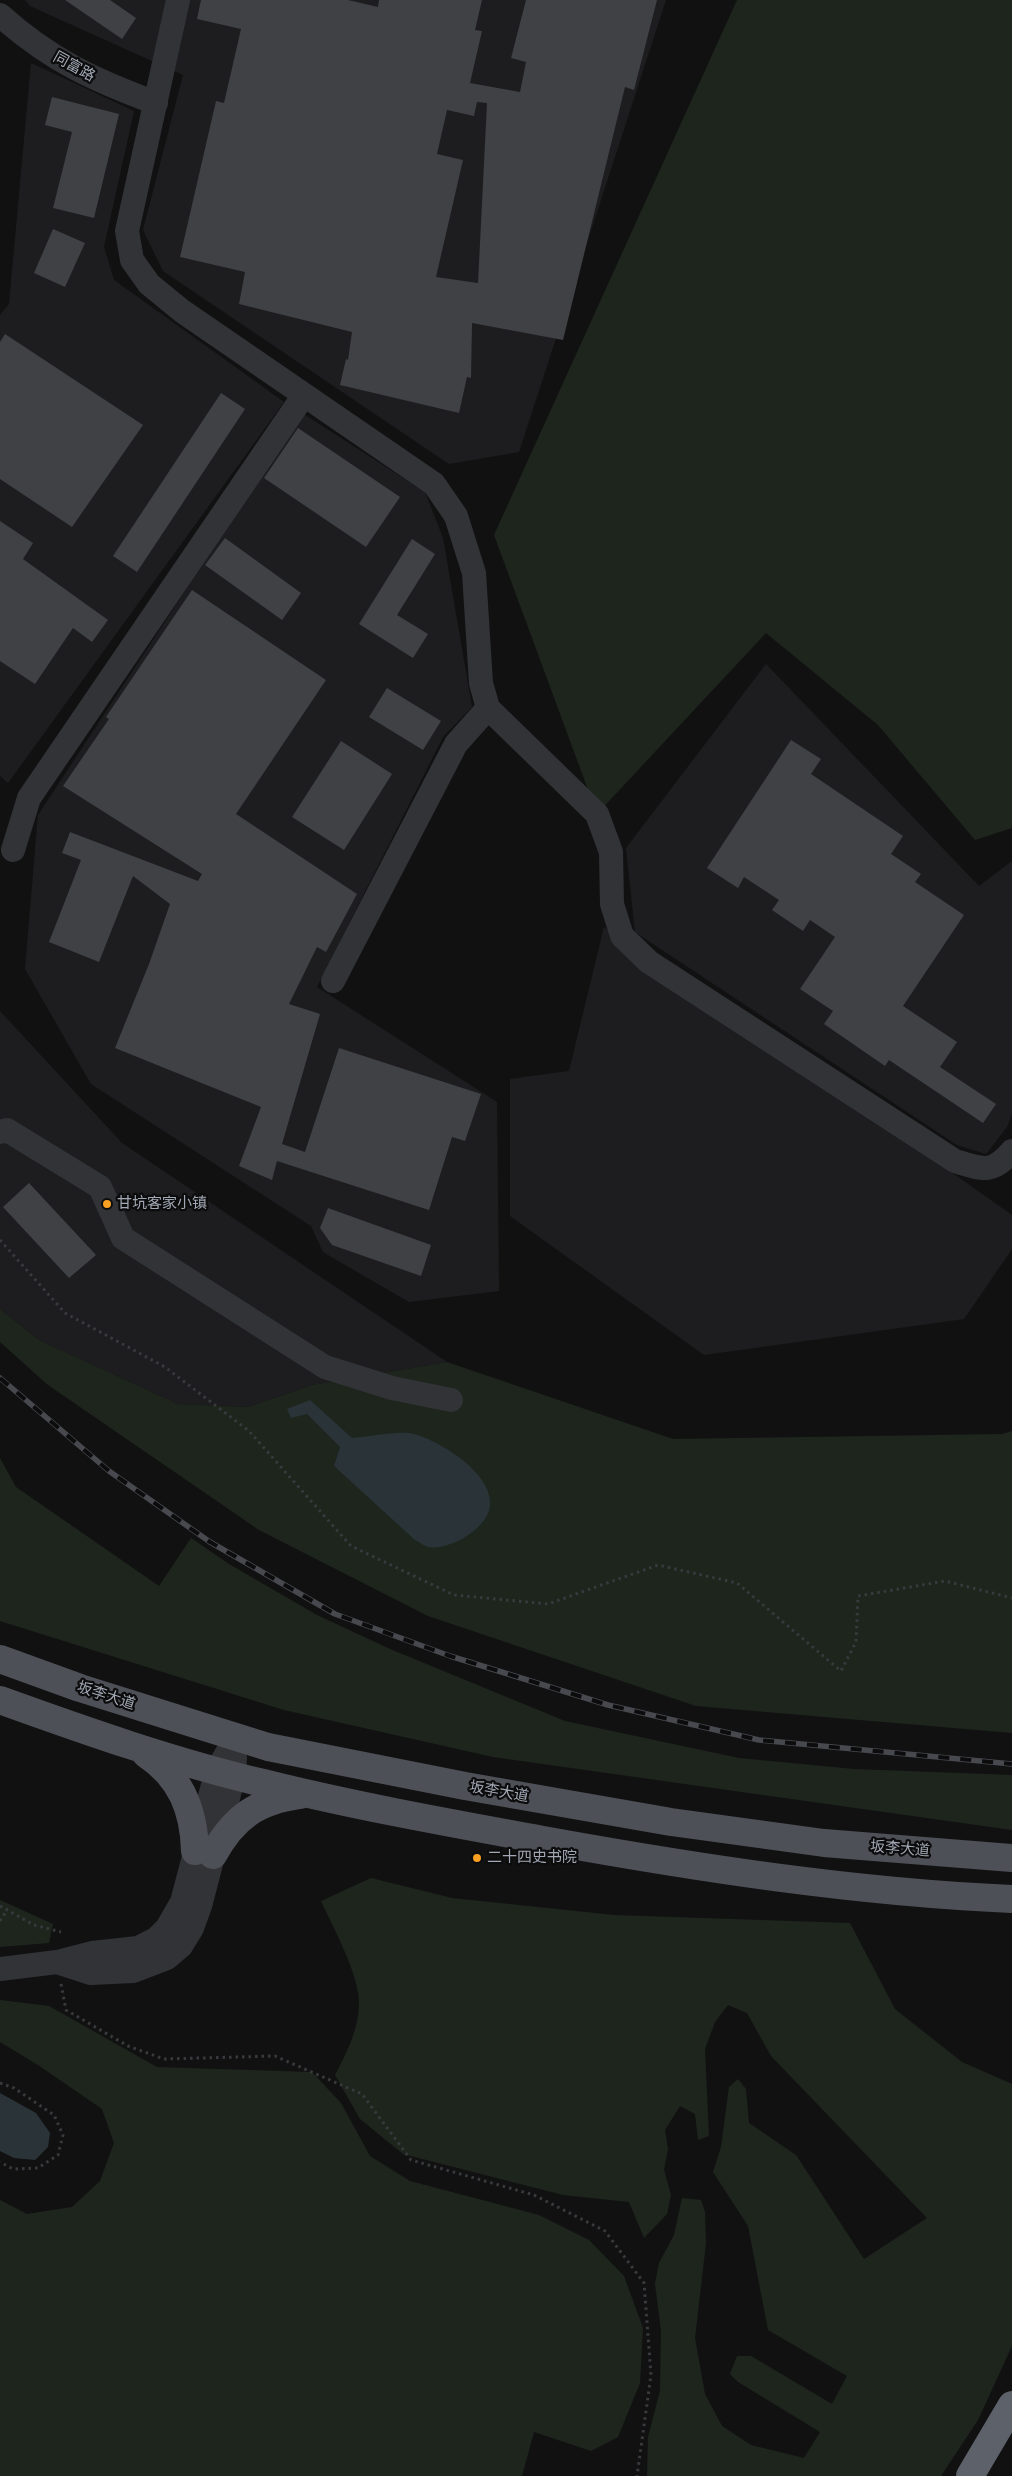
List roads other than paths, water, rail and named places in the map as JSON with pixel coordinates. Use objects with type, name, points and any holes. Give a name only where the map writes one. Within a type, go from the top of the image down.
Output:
[{"type":"highway","points":[[970,2476],[1012,2405]]},
{"type":"main road","name":"坂李大道","points":[[0,1659],[80,1688],[268,1747],[455,1784],[670,1822],[824,1843],[1012,1858]]},
{"type":"main road","points":[[0,1700],[132,1745],[225,1773],[472,1827],[664,1862],[820,1884],[1012,1899]]},
{"type":"main road","points":[[132,1745],[171,1774],[183,1793],[204,1853],[223,1837],[245,1814],[262,1804],[281,1797],[311,1793]]},
{"type":"street","points":[[178,0],[127,231],[132,260],[149,284],[182,311],[434,484],[456,516],[474,573],[481,683],[488,708],[597,814],[611,852],[612,904],[622,936],[649,962],[954,1161],[983,1169],[1002,1164],[1012,1151]]},
{"type":"street","name":"同富路","points":[[0,15],[29,41],[74,69],[156,104]]},
{"type":"street","points":[[13,850],[29,798],[304,395]]},
{"type":"street","points":[[333,981],[456,744],[488,708]]},
{"type":"street","points":[[0,1132],[7,1130],[100,1187],[123,1238],[325,1367],[392,1388],[451,1400]]},
{"type":"street","points":[[0,1969],[57,1962],[92,1953],[138,1948],[156,1939],[167,1928],[179,1909],[204,1853],[236,1738]]},
{"type":"railway","points":[[0,1378],[109,1471],[210,1542],[335,1614],[450,1656],[608,1705],[759,1740],[1012,1764]]},
{"type":"place","name":"甘坑客家小镇","points":[[107,1204]]},
{"type":"place","name":"二十四史书院","points":[[477,1858]]}]
